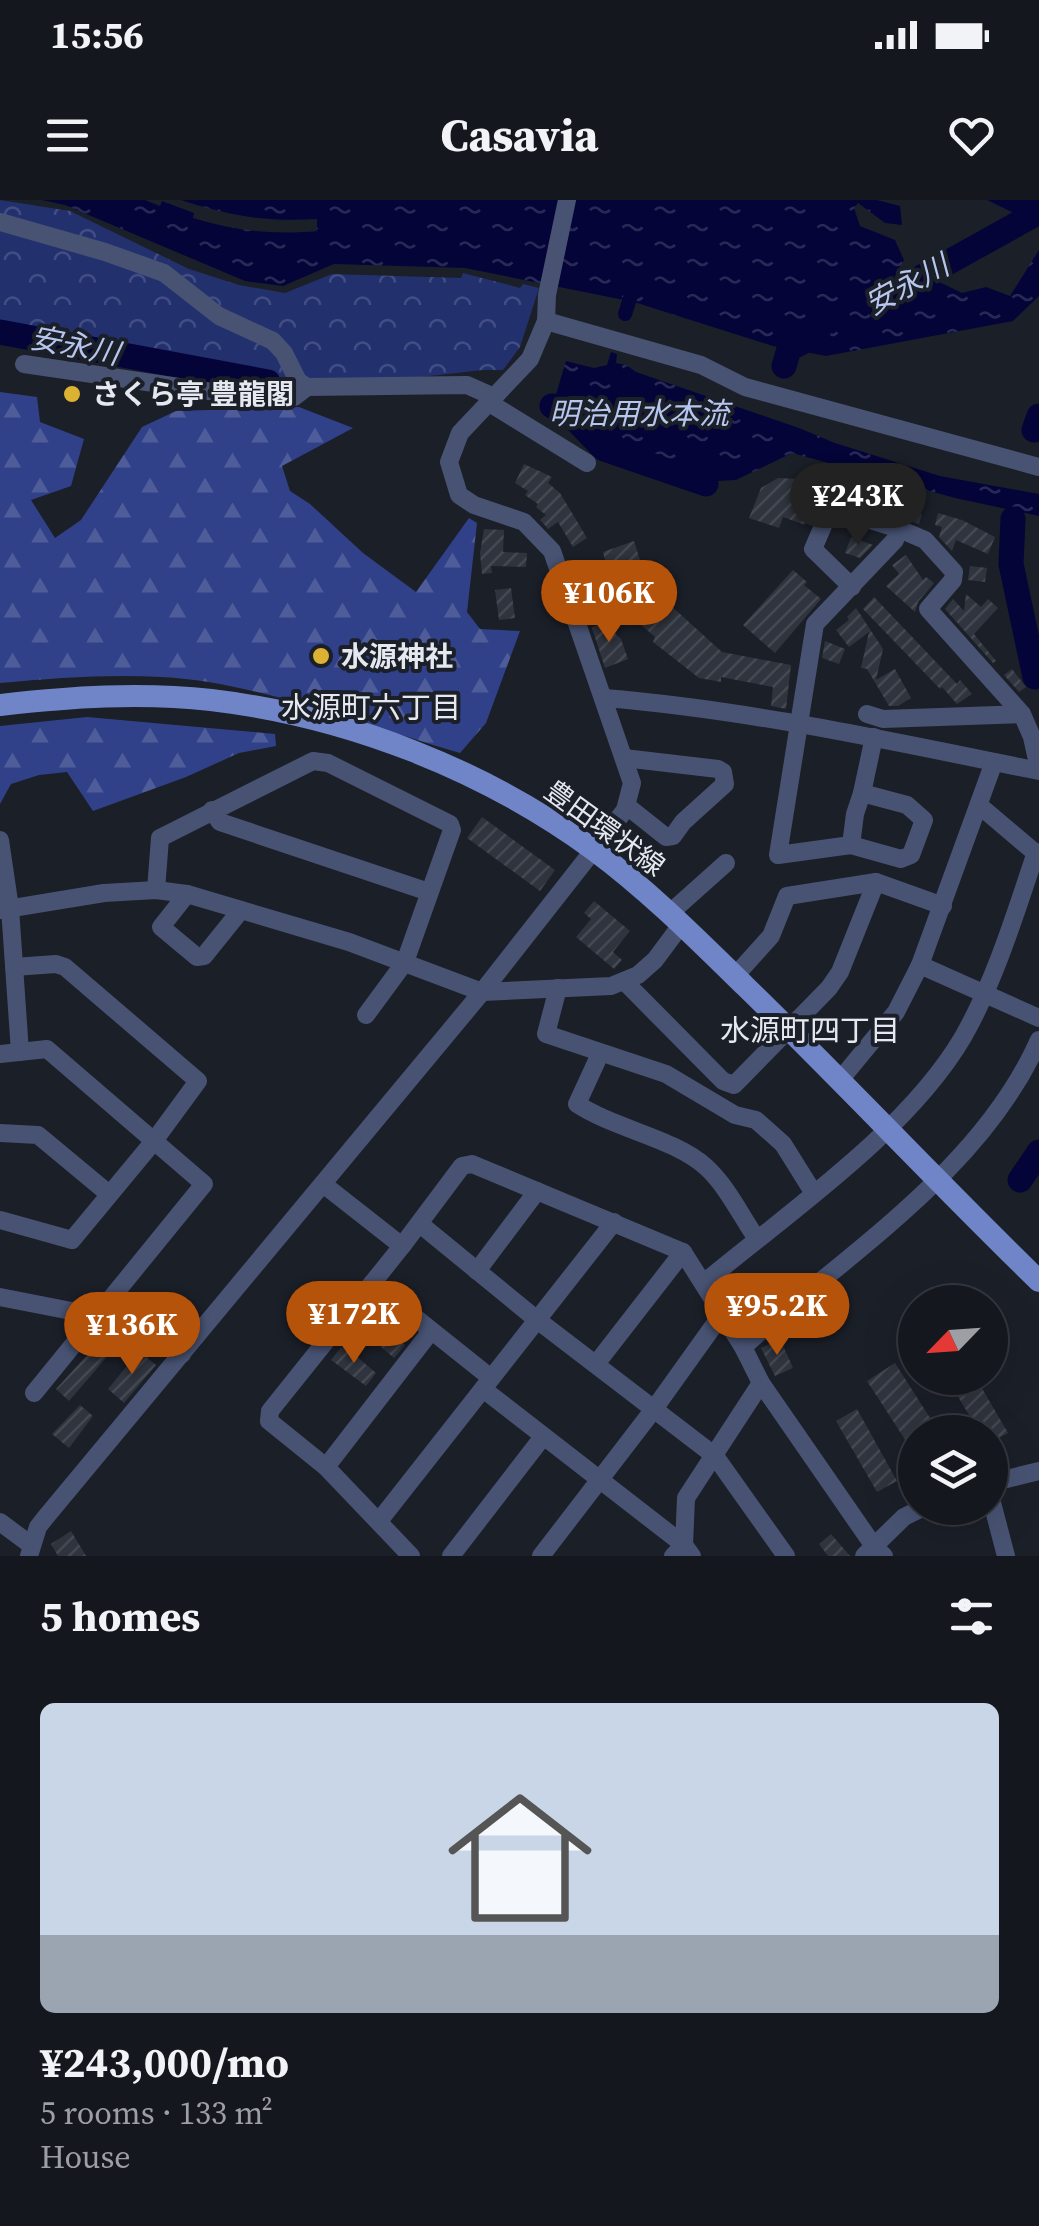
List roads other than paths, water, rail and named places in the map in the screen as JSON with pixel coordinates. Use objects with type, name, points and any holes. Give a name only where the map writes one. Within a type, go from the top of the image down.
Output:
[{"type":"main road","name":"豊田環状線","points":[[0,705],[39,698],[118,696],[212,700],[378,736],[502,792],[594,850],[676,919],[1039,1280]]},
{"type":"street","points":[[4,1531],[30,1550],[45,1518],[482,992],[627,806],[632,783],[552,551],[524,522],[474,505],[460,495],[449,462],[460,433],[530,359],[546,321],[567,200]]},
{"type":"street","points":[[0,222],[164,273],[214,314],[273,341],[298,381],[307,387],[467,385],[587,463]]},
{"type":"street","points":[[546,321],[701,365],[745,387],[1039,467]]},
{"type":"street","points":[[24,364],[262,399],[294,397],[307,387]]},
{"type":"street","points":[[604,698],[800,722],[1039,770],[1032,736],[1022,714],[928,609],[953,580],[954,572],[925,540],[834,510],[812,549],[852,587]]},
{"type":"street","points":[[862,793],[907,805],[924,820],[911,854],[902,859],[851,845],[778,855],[815,624],[895,540],[900,529]]},
{"type":"street","points":[[867,714],[884,719],[1022,714]]},
{"type":"street","points":[[851,845],[854,814],[874,737]]},
{"type":"street","points":[[624,758],[718,769],[726,784],[688,816],[673,836],[666,837],[627,806]]},
{"type":"street","points":[[156,890],[160,838],[313,761],[328,764],[450,824],[452,830],[406,962],[366,1015]]},
{"type":"street","points":[[840,1080],[896,1012],[920,965],[994,762]]},
{"type":"street","points":[[705,1282],[888,1130],[948,1060],[984,992],[1037,854],[992,812],[980,806]]},
{"type":"street","points":[[212,810],[220,822],[428,892]]},
{"type":"street","points":[[0,840],[20,1052]]},
{"type":"street","points":[[5,909],[104,893],[156,890],[188,894],[406,962],[482,992],[611,986],[638,976],[655,960],[676,919],[726,863]]},
{"type":"street","points":[[735,976],[770,936],[787,896],[876,882],[943,906]]},
{"type":"street","points":[[624,981],[724,1081],[734,1085],[816,1004],[840,972],[876,882]]},
{"type":"street","points":[[188,894],[162,927],[197,956],[204,956],[241,910]]},
{"type":"street","points":[[920,965],[1039,1018]]},
{"type":"street","points":[[0,1220],[72,1240],[154,1142],[198,1082],[65,966],[14,967]]},
{"type":"street","points":[[558,988],[546,1034],[666,1074],[736,1115],[756,1120],[782,1144],[813,1192]]},
{"type":"street","points":[[744,1347],[939,1179],[1015,1087],[1039,1040]]},
{"type":"street","points":[[0,1054],[47,1048],[204,1184],[34,1392]]},
{"type":"street","points":[[600,1054],[577,1104],[700,1162],[723,1188],[757,1239]]},
{"type":"street","points":[[0,1133],[38,1135],[110,1194]]},
{"type":"street","points":[[411,1556],[326,1468],[269,1421],[270,1411],[462,1166],[472,1164],[683,1252],[744,1347],[761,1383],[874,1552],[898,1524]]},
{"type":"street","points":[[322,1184],[402,1246]]},
{"type":"street","points":[[477,1270],[538,1190]]},
{"type":"street","points":[[379,1521],[614,1222]]},
{"type":"street","points":[[420,1224],[715,1456],[786,1556]]},
{"type":"street","points":[[596,1364],[683,1252]]},
{"type":"street","points":[[372,1283],[431,1332],[542,1438],[683,1552]]},
{"type":"street","points":[[0,1297],[97,1316],[147,1331],[182,1354]]},
{"type":"street","points":[[541,1556],[722,1314]]},
{"type":"street","points":[[326,1468],[431,1332]]},
{"type":"street","points":[[683,1552],[686,1498],[761,1383]]},
{"type":"street","points":[[451,1556],[542,1438]]},
{"type":"street","points":[[1008,1479],[1039,1471]]},
{"type":"street","points":[[998,1525],[1006,1556]]},
{"type":"water","points":[[42,200],[145,200],[160,206],[162,201],[194,213],[193,218],[239,229],[285,232],[317,231],[317,219],[248,217],[181,200],[877,200],[900,206],[902,225],[885,223],[858,203],[854,208],[860,226],[895,240],[904,260],[894,278],[931,278],[962,293],[986,287],[1010,296],[1039,250],[1039,296],[1013,321],[826,356],[773,346],[634,302],[465,268],[334,264],[283,286],[245,281],[65,205]]},
{"type":"water","points":[[987,200],[1039,200],[1039,225]]},
{"type":"water","name":"明治用水本流","points":[[611,352],[617,354],[616,363],[636,372],[835,443],[940,476],[1039,494],[1039,516],[955,498],[792,453],[736,480],[717,481],[614,446],[554,401],[566,361],[594,368],[607,365]]},
{"type":"waterway","name":"安永川","points":[[893,293],[1039,212]]},
{"type":"waterway","points":[[625,314],[634,286]]},
{"type":"waterway","name":"安永川","points":[[0,332],[268,382]]},
{"type":"waterway","name":"安永川","points":[[784,366],[789,349],[818,334]]},
{"type":"waterway","name":"安永川","points":[[552,406],[573,417],[604,449],[706,484]]},
{"type":"waterway","points":[[1034,430],[1039,416]]},
{"type":"waterway","points":[[1013,519],[1011,564],[1035,677]]},
{"type":"waterway","points":[[1020,1180],[1039,1152]]},
{"type":"place","name":"さくら亭 豊龍閣","points":[[72,394]]},
{"type":"place","name":"水源神社","points":[[321,656]]},
{"type":"district","name":"水源町六丁目","points":[[371,708]]},
{"type":"district","name":"水源町四丁目","points":[[810,1031]]}]
